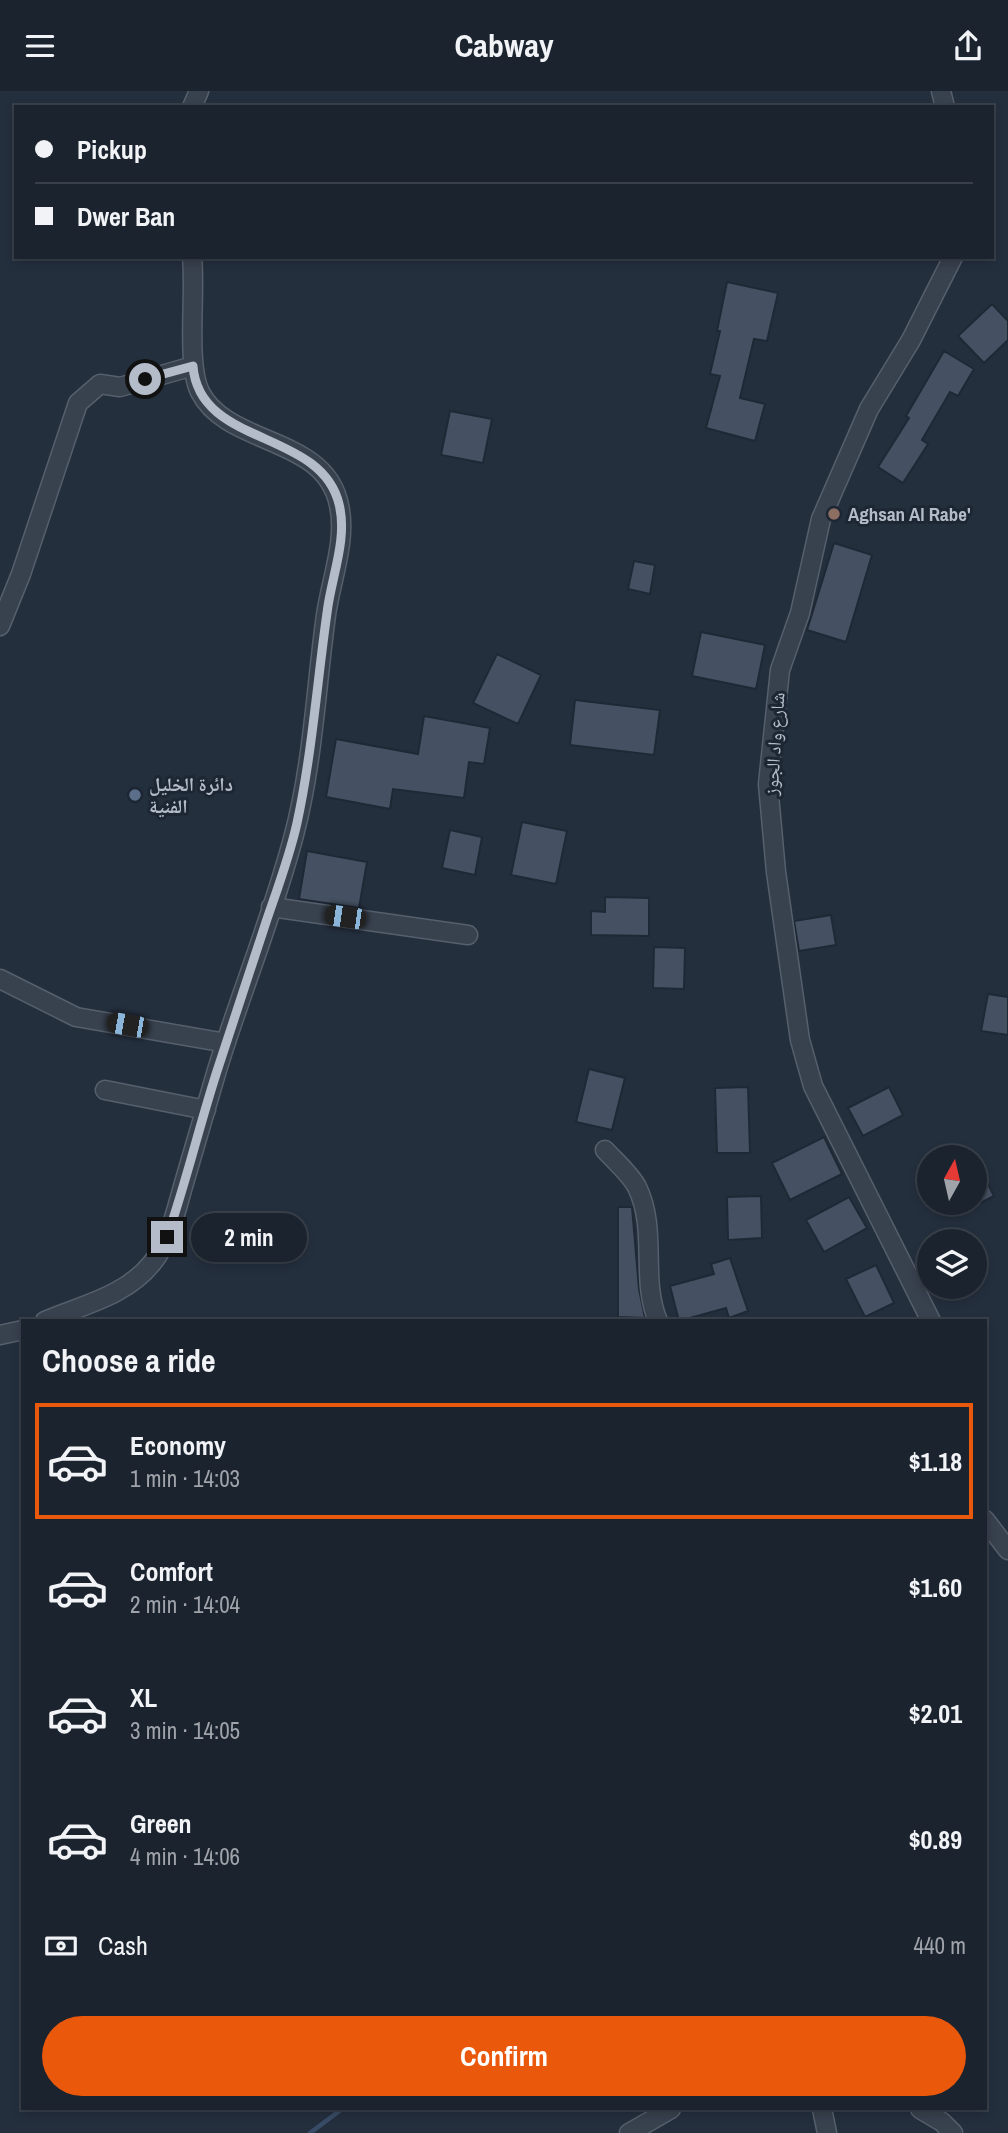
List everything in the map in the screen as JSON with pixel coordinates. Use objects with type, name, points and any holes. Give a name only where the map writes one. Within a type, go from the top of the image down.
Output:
[{"type":"street","points":[[50,1319],[117,1292],[151,1264],[171,1225],[226,1043],[294,835],[309,761],[328,598],[339,547],[340,509],[332,487],[312,463],[239,425],[211,407],[196,382],[193,366],[192,259]]},
{"type":"street","name":"شارع واد الجوز","points":[[930,1319],[813,1086],[800,1040],[776,872],[768,784],[780,670],[800,613],[821,519],[869,409],[911,340],[952,259]]},
{"type":"street","points":[[0,626],[4,605],[78,403],[100,384],[120,387],[193,366]]},
{"type":"street","points":[[271,907],[468,935]]},
{"type":"street","points":[[0,979],[76,1017],[226,1043]]},
{"type":"street","points":[[105,1090],[206,1109]]},
{"type":"street","points":[[605,1150],[636,1186],[644,1210],[649,1238],[651,1295],[657,1319]]},
{"type":"street","points":[[0,1335],[21,1330]]},
{"type":"street","points":[[987,1523],[1008,1550]]},
{"type":"street","points":[[629,2133],[669,2110]]},
{"type":"street","points":[[822,2110],[827,2133]]},
{"type":"street","points":[[921,2110],[945,2129]]},
{"type":"building","points":[[727,282],[778,293],[767,341],[754,339],[740,398],[765,404],[755,441],[706,428],[720,376],[710,374]]},
{"type":"building","points":[[992,304],[1008,321],[1008,340],[984,363],[958,336]]},
{"type":"building","points":[[944,351],[974,369],[958,396],[950,392],[922,440],[928,444],[903,483],[878,467],[909,418],[906,416]]},
{"type":"building","points":[[450,411],[492,419],[483,463],[441,455]]},
{"type":"building","points":[[834,543],[872,555],[846,642],[807,630]]},
{"type":"building","points":[[634,561],[655,565],[650,594],[628,589]]},
{"type":"building","points":[[701,632],[765,645],[756,689],[692,676]]},
{"type":"building","points":[[497,654],[541,675],[518,724],[473,703]]},
{"type":"building","points":[[575,700],[660,710],[654,755],[570,745]]},
{"type":"building","points":[[424,716],[490,728],[484,764],[469,762],[464,798],[393,789],[390,809],[326,797],[336,739],[418,754]]},
{"type":"building","points":[[522,822],[567,831],[556,884],[511,875]]},
{"type":"building","points":[[450,830],[482,837],[475,875],[442,868]]},
{"type":"building","points":[[307,851],[367,862],[359,908],[299,899]]},
{"type":"building","points":[[605,897],[649,898],[649,936],[591,935],[591,911],[605,912]]},
{"type":"building","points":[[831,915],[836,945],[799,951],[794,921]]},
{"type":"building","points":[[654,947],[685,948],[684,989],[653,988]]},
{"type":"building","points":[[988,994],[1008,997],[1008,1035],[981,1031]]},
{"type":"building","points":[[589,1069],[625,1078],[612,1130],[576,1122]]},
{"type":"building","points":[[748,1087],[750,1153],[717,1153],[715,1088]]},
{"type":"building","points":[[889,1087],[903,1115],[863,1136],[848,1108]]},
{"type":"building","points":[[824,1137],[842,1174],[790,1200],[772,1163]]},
{"type":"building","points":[[987,1182],[994,1196],[987,1200]]},
{"type":"building","points":[[761,1196],[762,1238],[728,1240],[727,1197]]},
{"type":"building","points":[[849,1197],[867,1228],[824,1252],[806,1220]]},
{"type":"building","points":[[618,1207],[632,1207],[639,1289],[645,1318],[618,1317]]},
{"type":"building","points":[[730,1258],[748,1311],[729,1318],[726,1308],[678,1319],[670,1286],[714,1274],[711,1264]]},
{"type":"building","points":[[876,1265],[894,1303],[865,1317],[846,1279]]},
{"type":"waterway","points":[[310,2133],[341,2110]]},
{"type":"place","name":"Aghsan Al Rabe'","points":[[834,514]]},
{"type":"place","name":"دائرة الخليل الفنية","points":[[135,795]]},
{"type":"route","points":[[145,379],[193,366],[200,393],[218,413],[254,434],[307,459],[319,469],[336,494],[341,517],[339,547],[331,580],[318,674],[309,761],[294,835],[167,1237]]}]
